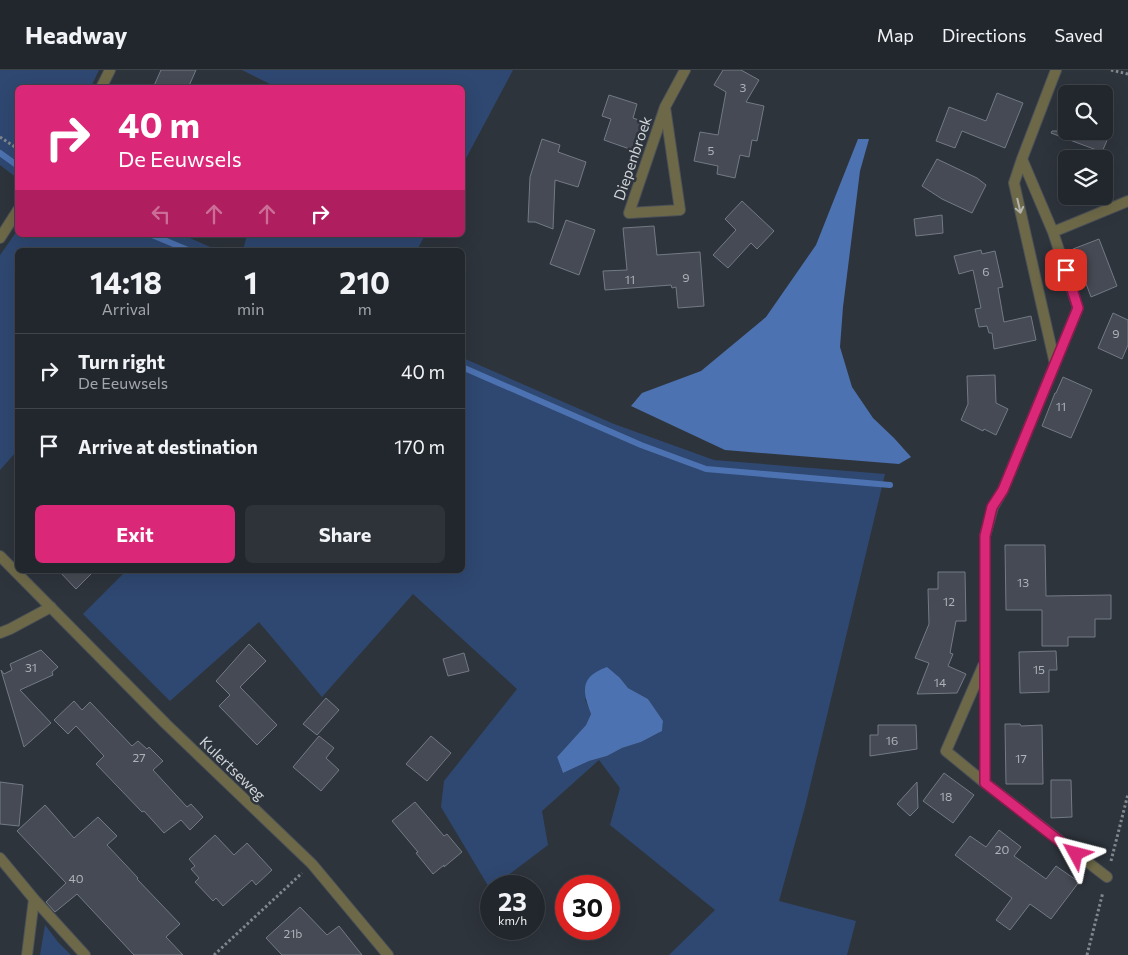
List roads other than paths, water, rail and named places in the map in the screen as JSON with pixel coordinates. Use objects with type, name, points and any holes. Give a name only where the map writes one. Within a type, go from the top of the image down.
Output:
[{"type":"street","points":[[102,85],[110,70]]},
{"type":"street","name":"Diepenbroek","points":[[665,107],[680,210],[629,213],[665,107],[685,70]]},
{"type":"street","points":[[1055,364],[1014,183],[1056,70]]},
{"type":"street","points":[[985,783],[985,536],[992,507],[1003,490],[1078,308],[1053,232],[1022,159]]},
{"type":"street","points":[[1053,232],[1128,201]]},
{"type":"street","points":[[0,238],[15,215]]},
{"type":"street","name":"Kulertseweg","points":[[0,556],[15,571]]},
{"type":"street","name":"Kulertseweg","points":[[17,573],[166,724],[312,864],[388,955]]},
{"type":"street","points":[[0,633],[51,607]]},
{"type":"street","points":[[985,661],[946,751],[1107,877]]},
{"type":"street","points":[[0,858],[85,955]]},
{"type":"street","points":[[27,955],[34,899]]},
{"type":"waterway","points":[[0,153],[15,164]]},
{"type":"waterway","points":[[157,237],[183,248]]},
{"type":"waterway","points":[[465,368],[641,445],[706,469],[890,485]]}]
